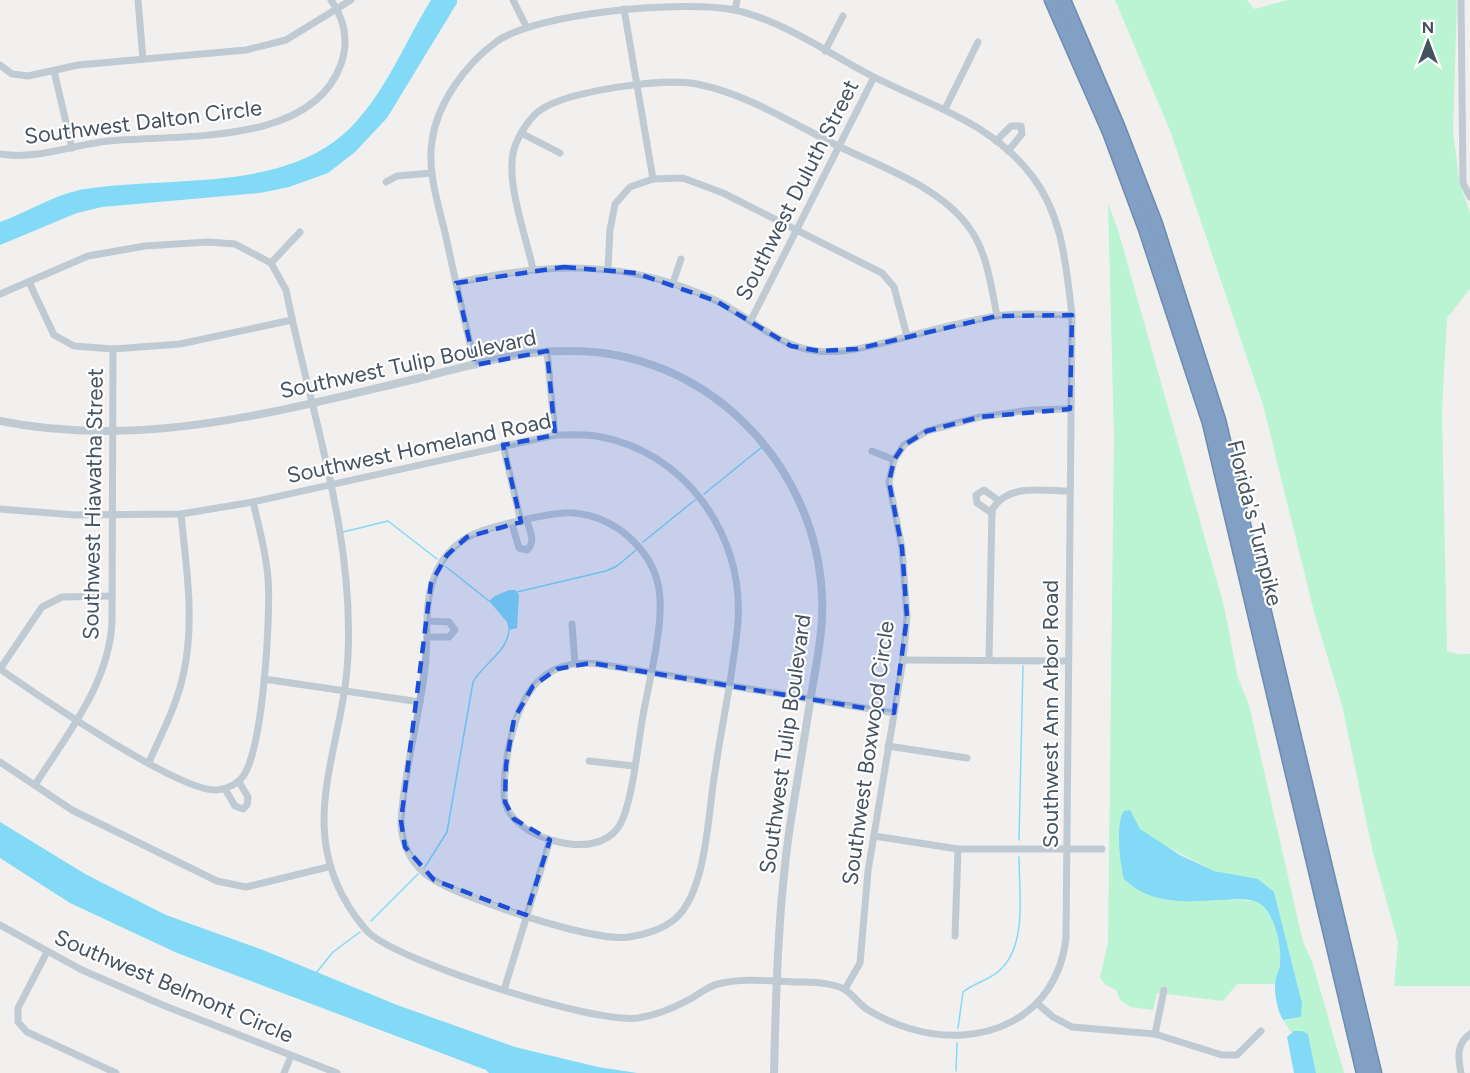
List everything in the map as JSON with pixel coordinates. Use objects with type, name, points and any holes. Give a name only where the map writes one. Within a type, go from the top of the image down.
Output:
[{"type":"highway","name":"Florida's Turnpike","points":[[1051,0],[1108,132],[1145,229],[1209,423],[1363,1073]]},
{"type":"highway","name":"Florida's Turnpike","points":[[1064,0],[1156,224],[1219,420],[1375,1073]]},
{"type":"street","points":[[138,0],[142,59]]},
{"type":"street","name":"Southwest Dalton Circle","points":[[0,154],[32,156],[116,141],[249,130],[294,116],[318,100],[338,74],[346,46],[344,26],[331,0]]},
{"type":"street","points":[[0,65],[12,74],[28,76],[78,65],[246,50],[286,40],[351,0]]},
{"type":"street","points":[[513,0],[526,26]]},
{"type":"street","points":[[735,10],[737,0]]},
{"type":"street","points":[[1461,0],[1463,183],[1470,197]]},
{"type":"street","name":"Southwest Ann Arbor Road","points":[[328,867],[355,916],[369,932],[411,955],[504,990],[573,1011],[635,1018],[667,1010],[715,984],[814,982],[845,989],[868,1010],[908,1028],[931,1034],[961,1035],[993,1030],[1017,1020],[1038,1004],[1056,975],[1065,949],[1072,315],[1063,241],[1050,207],[1032,176],[1008,151],[982,129],[945,109],[874,77],[774,24],[735,10],[683,4],[624,9],[526,26],[497,42],[458,80],[437,121],[432,140],[432,173],[475,364]]},
{"type":"street","points":[[624,9],[653,179]]},
{"type":"street","points":[[825,51],[843,16]]},
{"type":"street","points":[[1461,21],[1470,21]]},
{"type":"street","points":[[945,109],[978,42]]},
{"type":"street","points":[[54,71],[72,148]]},
{"type":"street","name":"Southwest Duluth Street","points":[[751,320],[874,77]]},
{"type":"street","points":[[534,269],[511,162],[521,133],[540,110],[561,99],[636,85],[676,82],[718,89],[749,101],[916,185],[947,204],[968,226],[982,252],[997,316]]},
{"type":"street","points":[[996,141],[1011,126],[1021,126],[1022,134],[1008,151]]},
{"type":"street","points":[[521,133],[560,153]]},
{"type":"street","points":[[386,182],[397,176],[432,173]]},
{"type":"street","points":[[608,268],[610,230],[615,204],[630,187],[653,179],[683,178],[882,273],[894,287],[907,336]]},
{"type":"street","points":[[272,262],[300,232]]},
{"type":"street","points":[[0,294],[88,256],[176,243],[235,244],[272,262],[286,290],[331,483],[346,579],[348,657],[326,782],[323,822],[328,867],[246,887],[217,881],[90,820],[0,762]]},
{"type":"street","points":[[673,283],[681,259]]},
{"type":"street","points":[[456,283],[534,269],[608,268],[673,283],[716,300],[791,346],[819,351],[857,349],[997,316],[1072,315]]},
{"type":"street","points":[[29,282],[54,335],[74,346],[113,349],[180,344],[292,320]]},
{"type":"street","name":"Southwest Hiawatha Street","points":[[35,785],[103,674],[111,636],[113,349]]},
{"type":"street","points":[[548,351],[555,435]]},
{"type":"street","name":"Southwest Tulip Boulevard","points":[[0,421],[34,427],[112,433],[215,423],[312,403],[475,364],[548,351],[596,352],[642,361],[693,383],[726,404],[767,446],[782,467],[804,509],[820,569],[822,621],[784,869],[774,1073]]},
{"type":"street","points":[[872,451],[894,460],[904,445],[927,431],[980,417],[1030,410],[1070,409]]},
{"type":"street","name":"Southwest Homeland Road","points":[[0,509],[112,516],[181,514],[253,502],[555,435],[595,436],[629,445],[656,459],[682,478],[705,502],[726,538],[736,576],[738,618],[699,875],[690,898],[677,918],[658,929],[625,938],[596,937],[445,886],[424,873],[410,855],[402,834],[401,821],[420,702],[428,637],[431,583],[447,555],[467,537],[524,521],[573,513],[594,518],[627,534],[641,549],[652,567],[660,599],[650,673]]},
{"type":"street","points":[[503,445],[524,521],[532,538],[527,550],[519,548],[512,524]]},
{"type":"street","name":"Southwest Boxwood Circle","points":[[845,989],[860,963],[865,893],[873,836],[903,660],[907,589],[902,548],[889,482],[894,460]]},
{"type":"street","points":[[992,513],[977,503],[976,495],[984,490],[998,500]]},
{"type":"street","points":[[989,660],[992,513],[998,500],[1009,493],[1021,490],[1069,491]]},
{"type":"street","points":[[112,596],[62,597],[42,607],[0,669],[76,720],[148,762],[202,789],[225,789],[239,782],[249,765],[264,679],[269,616],[266,555],[253,502]]},
{"type":"street","points":[[148,762],[169,716],[184,673],[190,632],[181,514]]},
{"type":"street","points":[[428,621],[448,622],[454,630],[449,637],[428,637]]},
{"type":"street","points":[[572,624],[575,664]]},
{"type":"street","points":[[903,660],[1067,661]]},
{"type":"street","points":[[650,673],[621,825],[610,836],[590,844],[550,840],[532,832],[514,819],[505,802],[506,765],[514,719],[521,702],[533,686],[549,674],[575,664],[591,663],[894,713]]},
{"type":"street","points":[[264,679],[420,702]]},
{"type":"street","points":[[888,746],[967,759]]},
{"type":"street","points":[[589,761],[634,766]]},
{"type":"street","points":[[225,789],[235,806],[243,809],[247,806],[248,797],[239,782]]},
{"type":"street","points":[[873,836],[958,849],[1102,849]]},
{"type":"street","points":[[504,990],[550,840]]},
{"type":"street","points":[[955,936],[958,849]]},
{"type":"street","name":"Southwest Belmont Circle","points":[[0,926],[47,952],[165,1006],[337,1073]]},
{"type":"street","points":[[47,952],[18,1008],[18,1022],[27,1032],[116,1073]]},
{"type":"street","points":[[1155,1034],[1164,990]]},
{"type":"street","points":[[1038,1004],[1053,1017],[1072,1027],[1155,1034],[1222,1055],[1237,1056],[1261,1031]]},
{"type":"street","points":[[1461,1073],[1459,1052],[1463,1041],[1470,1034]]},
{"type":"street","points":[[284,1073],[291,1056]]},
{"type":"highlighted area","points":[[564,267],[636,273],[716,301],[791,346],[819,351],[857,349],[997,316],[1072,315],[1070,409],[980,417],[927,431],[904,445],[894,460],[889,482],[902,548],[907,617],[894,713],[591,663],[557,669],[533,686],[514,719],[506,765],[505,802],[514,819],[550,840],[526,915],[434,880],[405,847],[401,821],[431,583],[447,555],[467,537],[521,522],[503,445],[555,435],[547,351],[475,365],[456,283]]},
{"type":"green space","points":[[1115,0],[1247,0],[1254,9],[1288,0],[1457,0],[1453,132],[1460,184],[1470,213],[1470,289],[1447,318],[1442,411],[1447,651],[1470,654],[1470,986],[1394,986],[1398,942],[1373,853],[1342,705],[1314,612],[1263,405],[1171,133]]},
{"type":"green space","points":[[1108,203],[1118,230],[1224,606],[1238,678],[1249,705],[1303,942],[1312,961],[1344,1073],[1316,1073],[1308,1034],[1291,1032],[1283,1020],[1299,1018],[1302,1003],[1275,897],[1224,873],[1214,871],[1149,837],[1140,829],[1130,811],[1120,821],[1120,854],[1124,879],[1138,890],[1154,897],[1171,900],[1259,902],[1269,914],[1276,931],[1281,957],[1280,965],[1275,984],[1237,984],[1223,1001],[1167,994],[1168,988],[1162,986],[1161,993],[1157,993],[1153,1010],[1131,1007],[1120,1000],[1116,990],[1106,985],[1100,978],[1108,942],[1114,437]]},
{"type":"water","points":[[431,0],[457,0],[457,3],[387,118],[355,152],[328,173],[289,187],[260,193],[102,207],[77,213],[0,245],[0,222],[74,191],[119,185],[228,178],[263,172],[297,162],[327,146],[354,124],[366,110],[396,64]]},
{"type":"water","points":[[509,590],[515,590],[519,595],[517,628],[509,630],[507,622],[489,601]]},
{"type":"water","points":[[1130,810],[1140,829],[1180,855],[1214,871],[1258,879],[1274,892],[1302,1003],[1301,1017],[1283,1020],[1279,1011],[1275,988],[1280,966],[1279,941],[1271,917],[1262,905],[1245,900],[1185,901],[1159,898],[1135,888],[1124,879],[1119,834],[1121,817],[1124,811]]},
{"type":"water","points":[[0,822],[87,875],[166,915],[263,950],[397,1005],[515,1047],[598,1067],[637,1073],[489,1073],[177,953],[70,903],[0,858]]},
{"type":"water","points":[[1294,1031],[1308,1034],[1316,1073],[1294,1073],[1287,1037]]},
{"type":"waterway","points":[[704,494],[762,447]]},
{"type":"waterway","points":[[643,542],[695,500]]},
{"type":"waterway","points":[[343,532],[388,521],[437,559]]},
{"type":"waterway","points":[[517,592],[606,571],[617,566],[636,550]]},
{"type":"waterway","points":[[445,566],[489,601]]},
{"type":"waterway","points":[[425,867],[447,832],[473,682],[500,651],[508,638],[509,630]]},
{"type":"waterway","points":[[1019,840],[1023,666]]},
{"type":"waterway","points":[[958,1028],[963,992],[999,971],[1008,960],[1014,947],[1020,917],[1019,857]]},
{"type":"waterway","points":[[371,921],[418,874]]},
{"type":"waterway","points":[[316,973],[333,952],[360,932]]},
{"type":"waterway","points":[[956,1071],[957,1043]]}]
